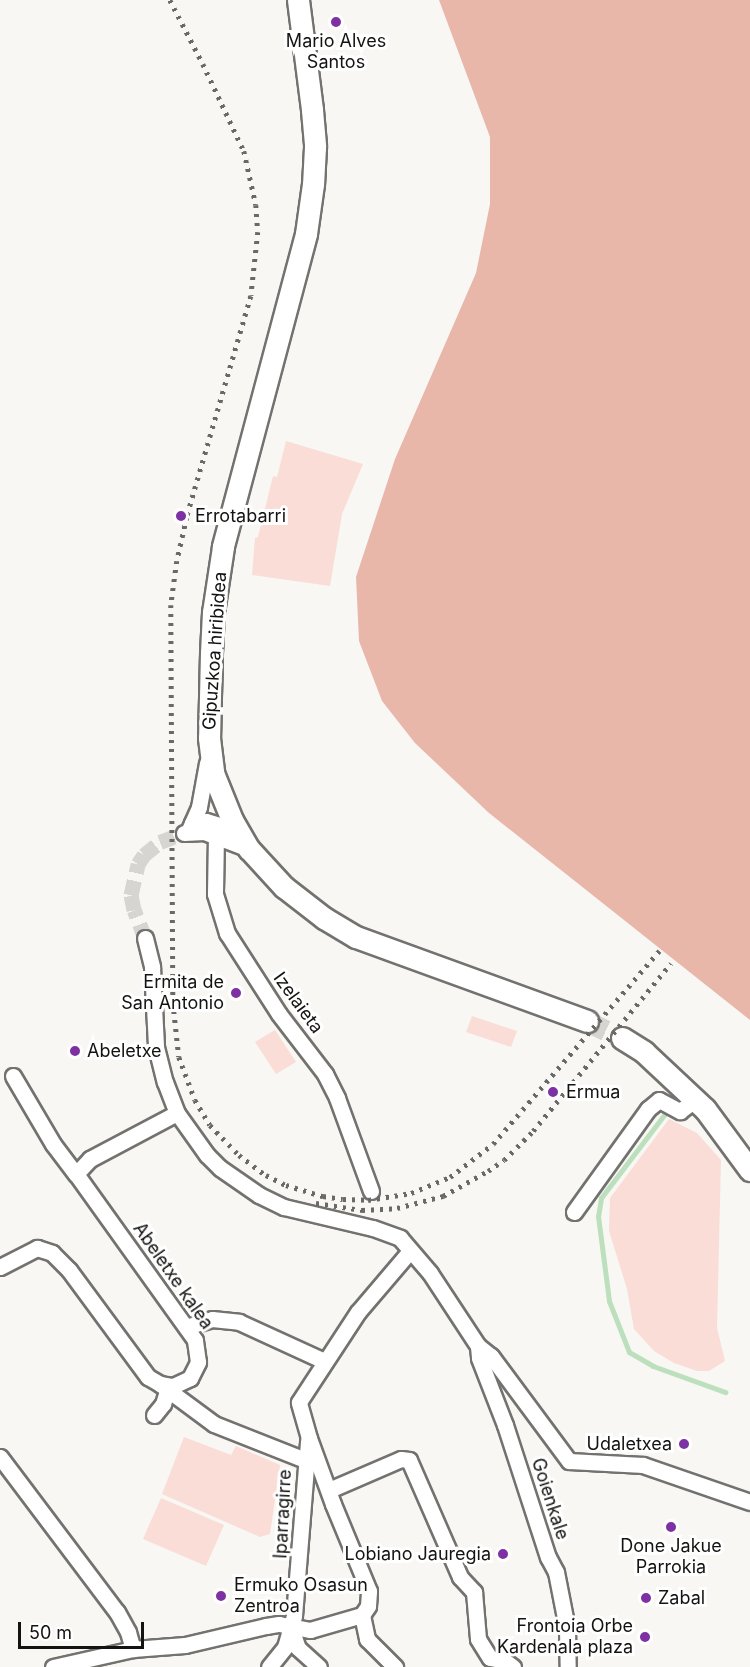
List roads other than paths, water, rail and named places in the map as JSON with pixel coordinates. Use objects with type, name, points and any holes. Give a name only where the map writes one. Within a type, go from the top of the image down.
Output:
[{"type":"street","name":"Gipuzkoa hiribidea","points":[[298,0],[312,110],[315,147],[313,184],[306,234],[223,547],[213,616],[209,738],[213,773],[232,820],[249,849],[284,887],[324,918],[356,937],[587,1021]]},
{"type":"street","points":[[188,829],[204,785],[209,738]]},
{"type":"street","points":[[188,829],[206,821],[231,829],[249,849]]},
{"type":"street","points":[[188,829],[216,835],[249,849]]},
{"type":"street","name":"Izelaieta","points":[[216,835],[215,894],[227,933],[279,1014],[325,1074],[337,1098],[371,1191]]},
{"type":"street","points":[[145,938],[152,967],[156,1047],[165,1082],[177,1113],[207,1155],[233,1179],[259,1196],[300,1213],[373,1228],[400,1238],[435,1281],[478,1346],[492,1356],[568,1461],[643,1465],[750,1502]]},
{"type":"street","points":[[622,1038],[644,1052],[696,1099],[750,1170]]},
{"type":"street","name":"Abeletxe kalea","points":[[13,1076],[53,1144],[186,1327],[198,1347],[197,1366],[190,1378],[181,1385],[164,1388]]},
{"type":"street","points":[[574,1212],[648,1109],[660,1100],[680,1111],[696,1099]]},
{"type":"street","points":[[76,1174],[80,1166],[90,1159],[177,1113]]},
{"type":"street","points":[[0,1268],[37,1248],[52,1253],[69,1270],[138,1365],[164,1388],[214,1424],[310,1466],[329,1490],[369,1591],[368,1606],[362,1615],[310,1630],[279,1624],[185,1645],[133,1649],[53,1667]]},
{"type":"street","points":[[310,1466],[309,1438],[299,1402],[358,1312],[410,1251]]},
{"type":"street","points":[[186,1327],[212,1319],[239,1322],[324,1361]]},
{"type":"street","name":"Goienkale","points":[[478,1346],[479,1358],[487,1375],[548,1557],[556,1572],[564,1609],[568,1667]]},
{"type":"street","points":[[154,1416],[163,1404],[164,1388]]},
{"type":"street","points":[[0,1456],[117,1612],[128,1632],[133,1649]]},
{"type":"street","points":[[329,1490],[401,1459],[409,1460],[460,1577],[474,1592],[478,1639],[490,1658],[505,1661],[513,1667]]},
{"type":"street","name":"Iparragirre","points":[[269,1667],[285,1647],[291,1628],[310,1466]]},
{"type":"street","points":[[362,1615],[367,1639],[395,1667]]},
{"type":"street","points":[[291,1628],[298,1648],[319,1667]]},
{"type":"waterway","points":[[667,1111],[601,1198],[598,1216],[609,1301],[629,1352],[653,1366],[725,1392]]},
{"type":"tunnel","points":[[145,938],[131,895],[138,864],[144,855],[160,842],[184,833]]},
{"type":"tunnel","points":[[587,1021],[622,1038]]},
{"type":"railway","points":[[170,0],[244,151],[256,205],[258,232],[251,296],[187,517],[177,561],[171,605],[173,1002],[179,1057],[195,1100],[210,1125],[239,1155],[266,1175],[286,1185],[323,1196],[343,1199],[368,1200],[411,1193],[450,1177],[493,1144],[659,951]]},
{"type":"railway","points":[[316,1203],[362,1210],[397,1208],[443,1196],[488,1171],[504,1160],[533,1131],[671,963]]},
{"type":"place","name":"Mario Alves Santos","points":[[336,22]]},
{"type":"place","name":"Errotabarri","points":[[181,516]]},
{"type":"place","name":"Ermita de San Antonio","points":[[236,993]]},
{"type":"place","name":"Abeletxe","points":[[75,1051]]},
{"type":"place","name":"Ermua","points":[[553,1092]]},
{"type":"place","name":"Udaletxea","points":[[684,1444]]},
{"type":"place","name":"Done Jakue Parrokia","points":[[671,1527]]},
{"type":"place","name":"Lobiano Jauregia","points":[[503,1554]]},
{"type":"place","name":"Ermuko Osasun Zentroa","points":[[221,1596]]},
{"type":"place","name":"Zabal","points":[[646,1598]]},
{"type":"place","name":"Frontoia Orbe Kardenala plaza","points":[[645,1637]]}]
